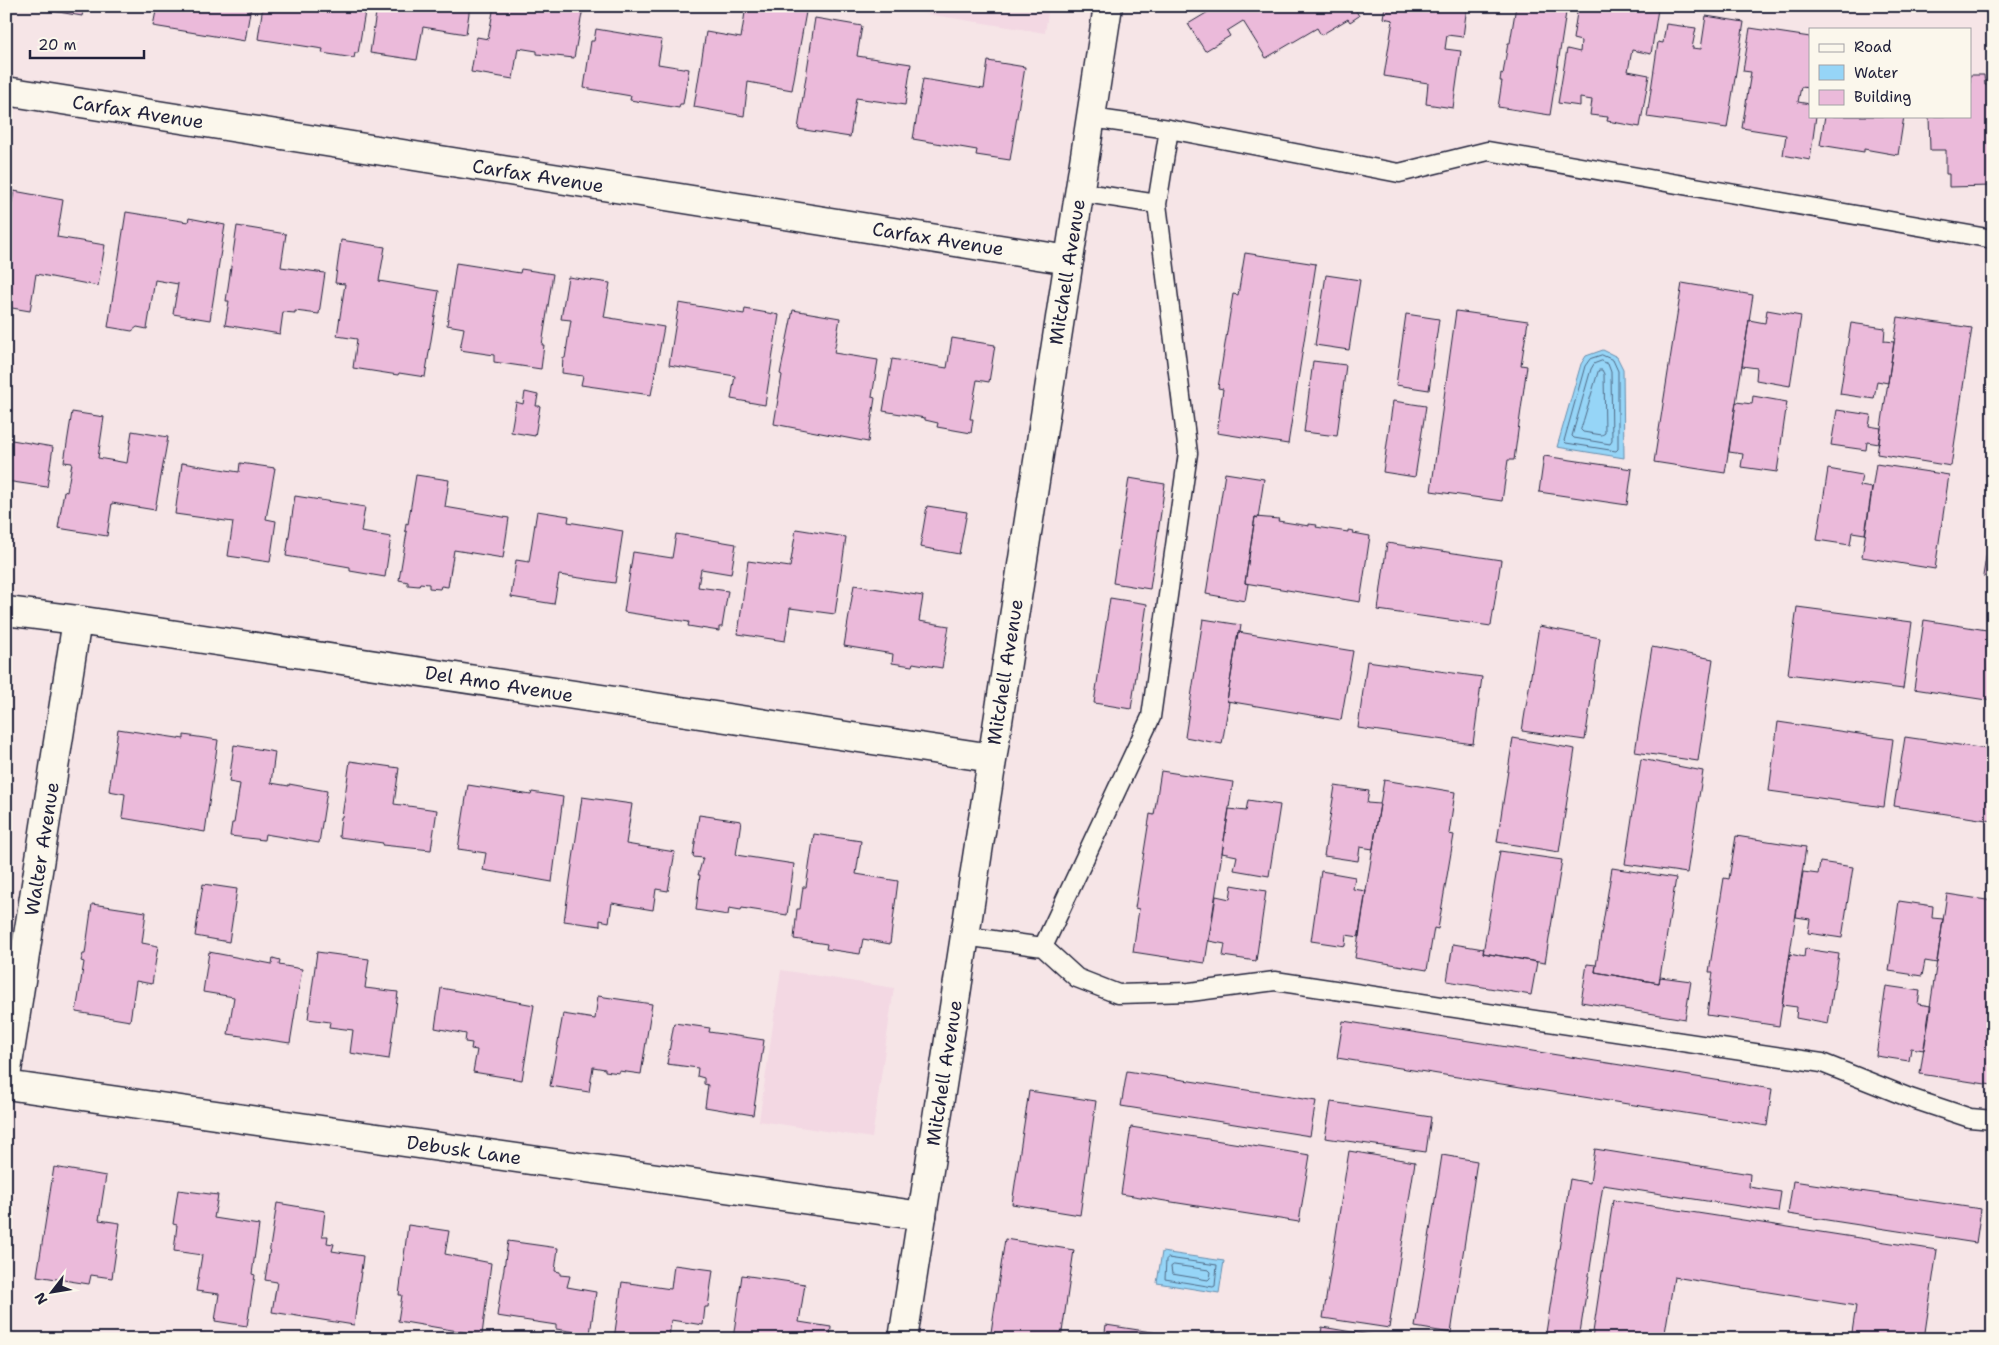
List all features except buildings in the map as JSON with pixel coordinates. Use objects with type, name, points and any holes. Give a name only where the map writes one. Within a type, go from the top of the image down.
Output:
[{"type":"street","name":"Mitchell Avenue","points":[[903,1339],[1108,6]]},
{"type":"street","name":"Carfax Avenue","points":[[6,91],[1069,260]]},
{"type":"street","name":"Del Amo Avenue","points":[[6,611],[77,620],[992,758]]},
{"type":"street","name":"Walter Avenue","points":[[6,1077],[77,620]]},
{"type":"street","name":"Debusk Lane","points":[[6,1085],[922,1216]]},
{"type":"lane","points":[[1091,118],[1169,129],[1399,172],[1488,151],[1993,239]]},
{"type":"lane","points":[[1043,947],[1151,717],[1188,453],[1157,204],[1169,129]]},
{"type":"lane","points":[[1080,192],[1157,204]]},
{"type":"lane","points":[[965,936],[1043,947],[1077,978],[1118,994],[1190,992],[1275,981],[1822,1063],[1910,1098],[1970,1118],[1993,1120]]},
{"type":"shaded area","points":[[903,6],[1049,6],[1045,33],[902,10]]},
{"type":"shaded area","points":[[781,970],[894,988],[872,1138],[759,1121]]},
{"type":"water","points":[[1603,350],[1617,357],[1623,369],[1624,458],[1557,447],[1581,364],[1586,356]]},
{"type":"water","points":[[1162,1252],[1224,1261],[1219,1293],[1157,1283]]}]
